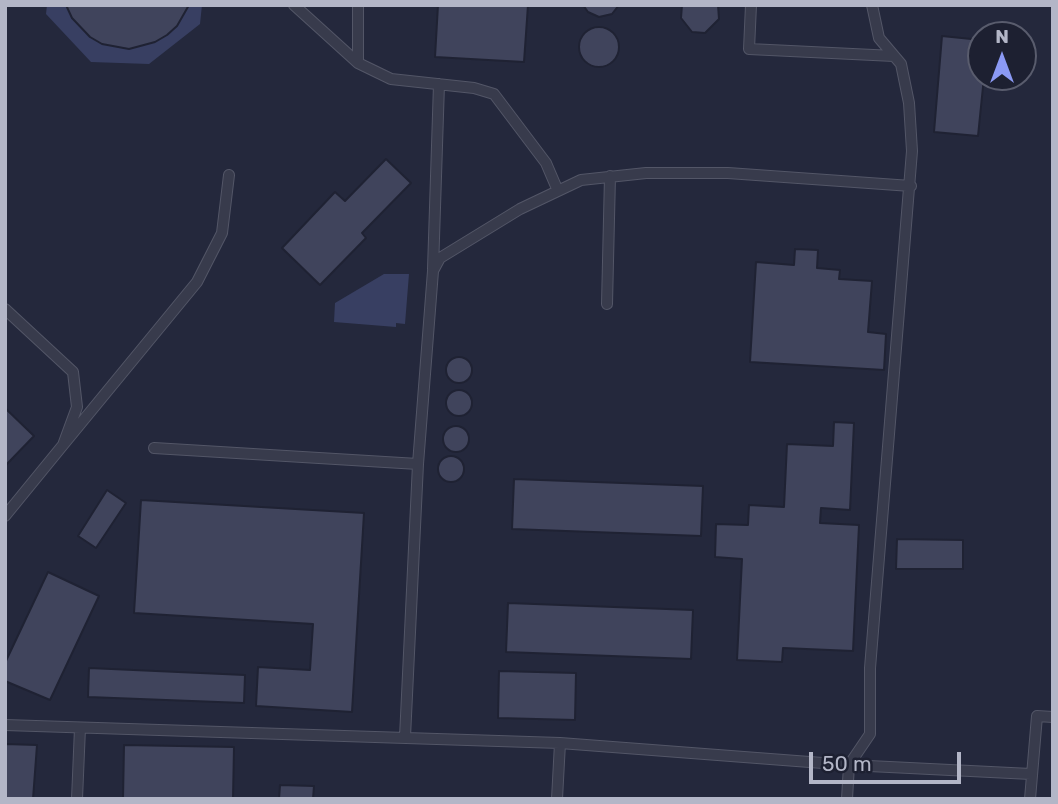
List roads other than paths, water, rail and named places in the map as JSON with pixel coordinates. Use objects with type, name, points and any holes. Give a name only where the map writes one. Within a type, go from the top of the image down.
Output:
[{"type":"lane","points":[[294,5],[358,63],[391,79],[474,88],[494,94],[545,163],[558,191]]},
{"type":"lane","points":[[358,5],[358,63]]},
{"type":"lane","points":[[751,5],[749,49],[894,56]]},
{"type":"lane","points":[[847,799],[849,765],[870,734],[870,668],[911,186],[909,103],[901,64],[879,38],[872,5]]},
{"type":"lane","points":[[405,737],[418,464],[433,271],[439,84]]},
{"type":"lane","points":[[433,271],[440,258],[520,209],[581,180],[646,173],[728,173],[911,186]]},
{"type":"lane","points":[[5,516],[197,282],[222,233],[229,175]]},
{"type":"lane","points":[[607,304],[610,176]]},
{"type":"lane","points":[[5,309],[73,372],[77,407],[62,445]]},
{"type":"lane","points":[[154,448],[418,464]]},
{"type":"lane","points":[[1030,799],[1037,716],[1053,717]]},
{"type":"lane","points":[[5,725],[560,743],[849,765],[1031,774]]},
{"type":"lane","points":[[77,799],[80,728]]},
{"type":"lane","points":[[557,799],[560,743]]},
{"type":"water","points":[[47,5],[202,5],[200,24],[149,64],[91,62],[46,14]]},
{"type":"water","points":[[384,274],[409,274],[405,324],[396,323],[396,327],[334,322],[335,303]]}]
